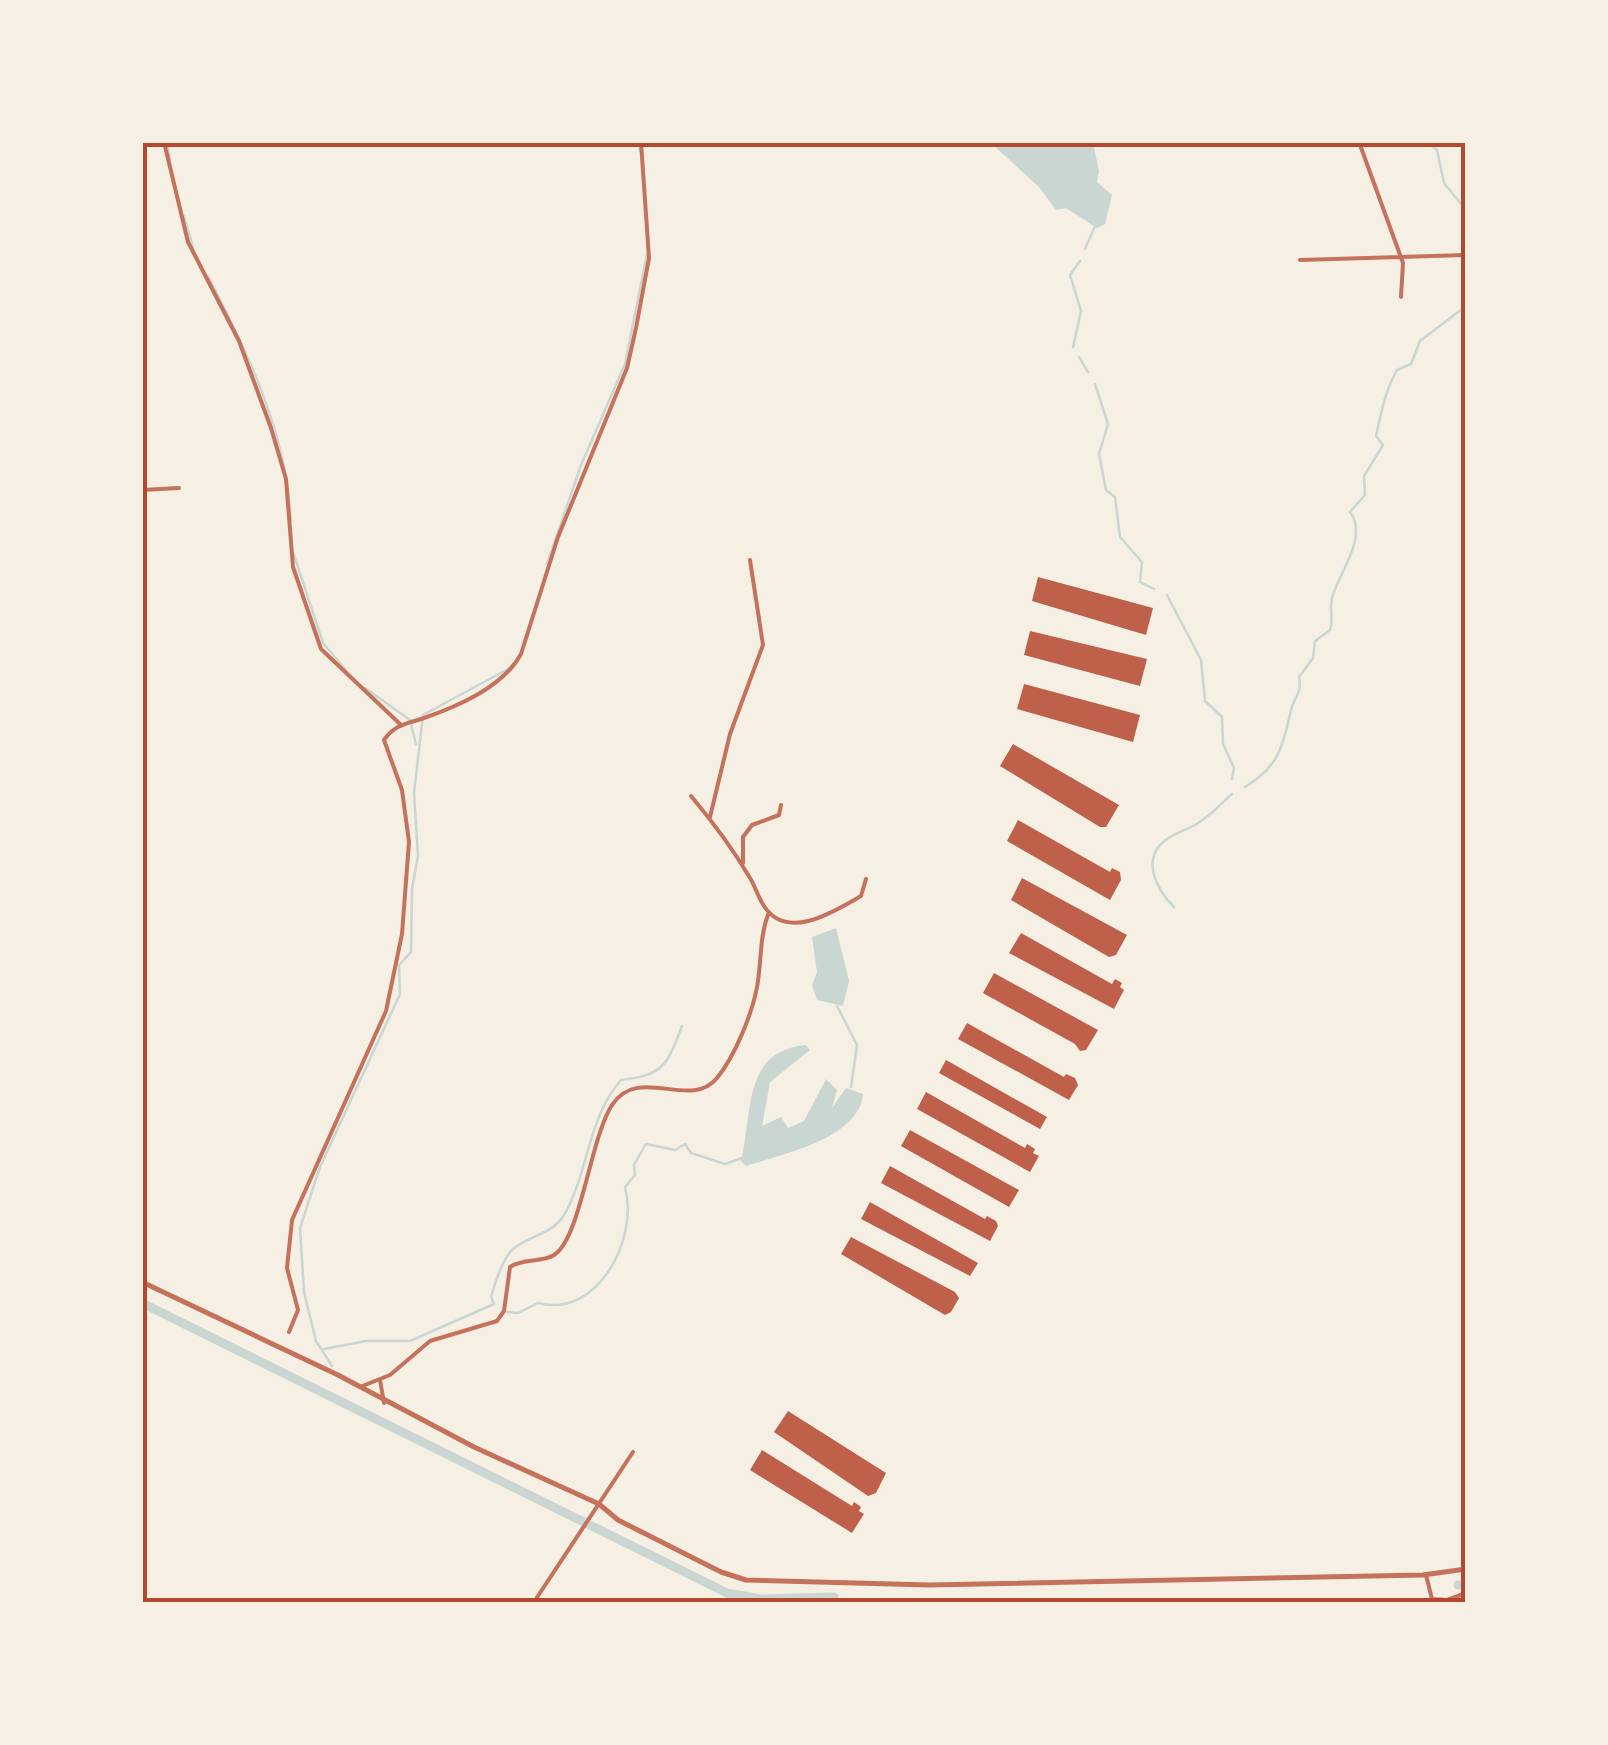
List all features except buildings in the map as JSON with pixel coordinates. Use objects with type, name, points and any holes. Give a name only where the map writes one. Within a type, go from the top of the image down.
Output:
[{"type":"street","points":[[164,142],[188,242],[239,341],[271,428],[286,479],[293,568],[321,649],[400,724]]},
{"type":"street","points":[[289,1332],[298,1310],[287,1268],[295,1208],[392,996],[409,842],[402,790],[384,740],[400,724],[424,718],[496,684],[512,670],[521,654],[558,537],[633,342],[650,258],[641,142]]},
{"type":"street","points":[[1359,142],[1401,259],[1402,297]]},
{"type":"street","points":[[1300,260],[1466,255]]},
{"type":"street","points":[[142,490],[179,488]]},
{"type":"street","points":[[710,818],[730,734],[763,645],[750,560]]},
{"type":"street","points":[[691,796],[710,818],[769,912],[782,921],[812,920],[861,896],[866,879]]},
{"type":"street","points":[[743,868],[742,837],[752,825],[779,815],[781,804]]},
{"type":"street","points":[[358,1388],[380,1380],[430,1341],[497,1322],[504,1311],[510,1267],[553,1256],[564,1245],[586,1167],[615,1101],[637,1086],[700,1089],[717,1077],[754,1004],[762,950],[759,941],[769,912]]},
{"type":"street","points":[[142,1282],[384,1404],[599,1504],[618,1520],[721,1572],[760,1582],[929,1585],[1426,1575],[1466,1569]]},
{"type":"street","points":[[380,1380],[384,1404]]},
{"type":"street","points":[[534,1602],[584,1531],[632,1452]]},
{"type":"street","points":[[1426,1575],[1432,1599],[1447,1600],[1466,1594]]},
{"type":"shaded area","points":[[991,143],[1093,143],[1099,171],[1097,182],[1112,195],[1105,224],[1097,228],[1066,208],[1056,210],[1039,187]]},
{"type":"shaded area","points":[[836,928],[849,981],[843,1006],[817,1000],[812,985],[817,972],[812,937]]},
{"type":"shaded area","points":[[806,1045],[810,1050],[770,1082],[762,1126],[781,1117],[788,1128],[804,1121],[826,1079],[837,1090],[832,1108],[846,1088],[863,1094],[858,1110],[848,1123],[817,1142],[746,1166],[741,1161],[760,1071],[785,1050]]},
{"type":"waterway","points":[[167,142],[170,160]]},
{"type":"waterway","points":[[639,142],[640,151]]},
{"type":"waterway","points":[[1426,142],[1437,150],[1444,183],[1466,210]]},
{"type":"waterway","points":[[184,216],[193,247]]},
{"type":"waterway","points":[[1085,249],[1095,226]]},
{"type":"waterway","points":[[547,564],[581,465],[625,364],[647,254]]},
{"type":"waterway","points":[[1073,347],[1081,311],[1070,275],[1080,261]]},
{"type":"waterway","points":[[208,276],[251,364],[274,426],[291,522]]},
{"type":"waterway","points":[[1245,787],[1267,770],[1279,753],[1299,690],[1299,677],[1313,658],[1315,641],[1330,630],[1332,598],[1356,533],[1350,512],[1365,495],[1364,476],[1383,445],[1376,436],[1393,378],[1397,370],[1411,364],[1420,341],[1466,306]]},
{"type":"waterway","points":[[1079,357],[1088,372]]},
{"type":"waterway","points":[[1095,384],[1108,424],[1099,454],[1106,490],[1115,497],[1120,537],[1142,562],[1140,582],[1154,589]]},
{"type":"waterway","points":[[294,555],[323,643],[345,669]]},
{"type":"waterway","points":[[1167,595],[1201,660],[1205,701],[1222,717],[1223,744],[1234,768],[1232,779]]},
{"type":"waterway","points":[[332,1366],[316,1341],[304,1292],[300,1228],[320,1167],[400,994],[399,965],[411,952],[412,889],[418,856],[414,793],[423,715],[508,669]]},
{"type":"waterway","points":[[365,688],[410,720],[416,744]]},
{"type":"waterway","points":[[1174,907],[1157,883],[1154,855],[1167,839],[1200,822],[1232,794]]},
{"type":"waterway","points":[[837,1006],[857,1045],[851,1087]]},
{"type":"waterway","points":[[324,1349],[366,1341],[410,1341],[494,1304],[491,1297],[509,1253],[553,1227],[564,1215],[610,1095],[621,1080],[647,1075],[662,1066],[682,1026]]},
{"type":"waterway","points":[[507,1312],[518,1313],[538,1303],[560,1305],[579,1299],[596,1287],[619,1250],[626,1229],[625,1187],[635,1175],[634,1165],[646,1144],[675,1150],[685,1144],[691,1153],[725,1164],[742,1158]]},
{"type":"waterway","points":[[142,1303],[727,1593],[760,1599],[834,1597]]},
{"type":"waterway","points":[[1458,1585],[1466,1585]]}]
